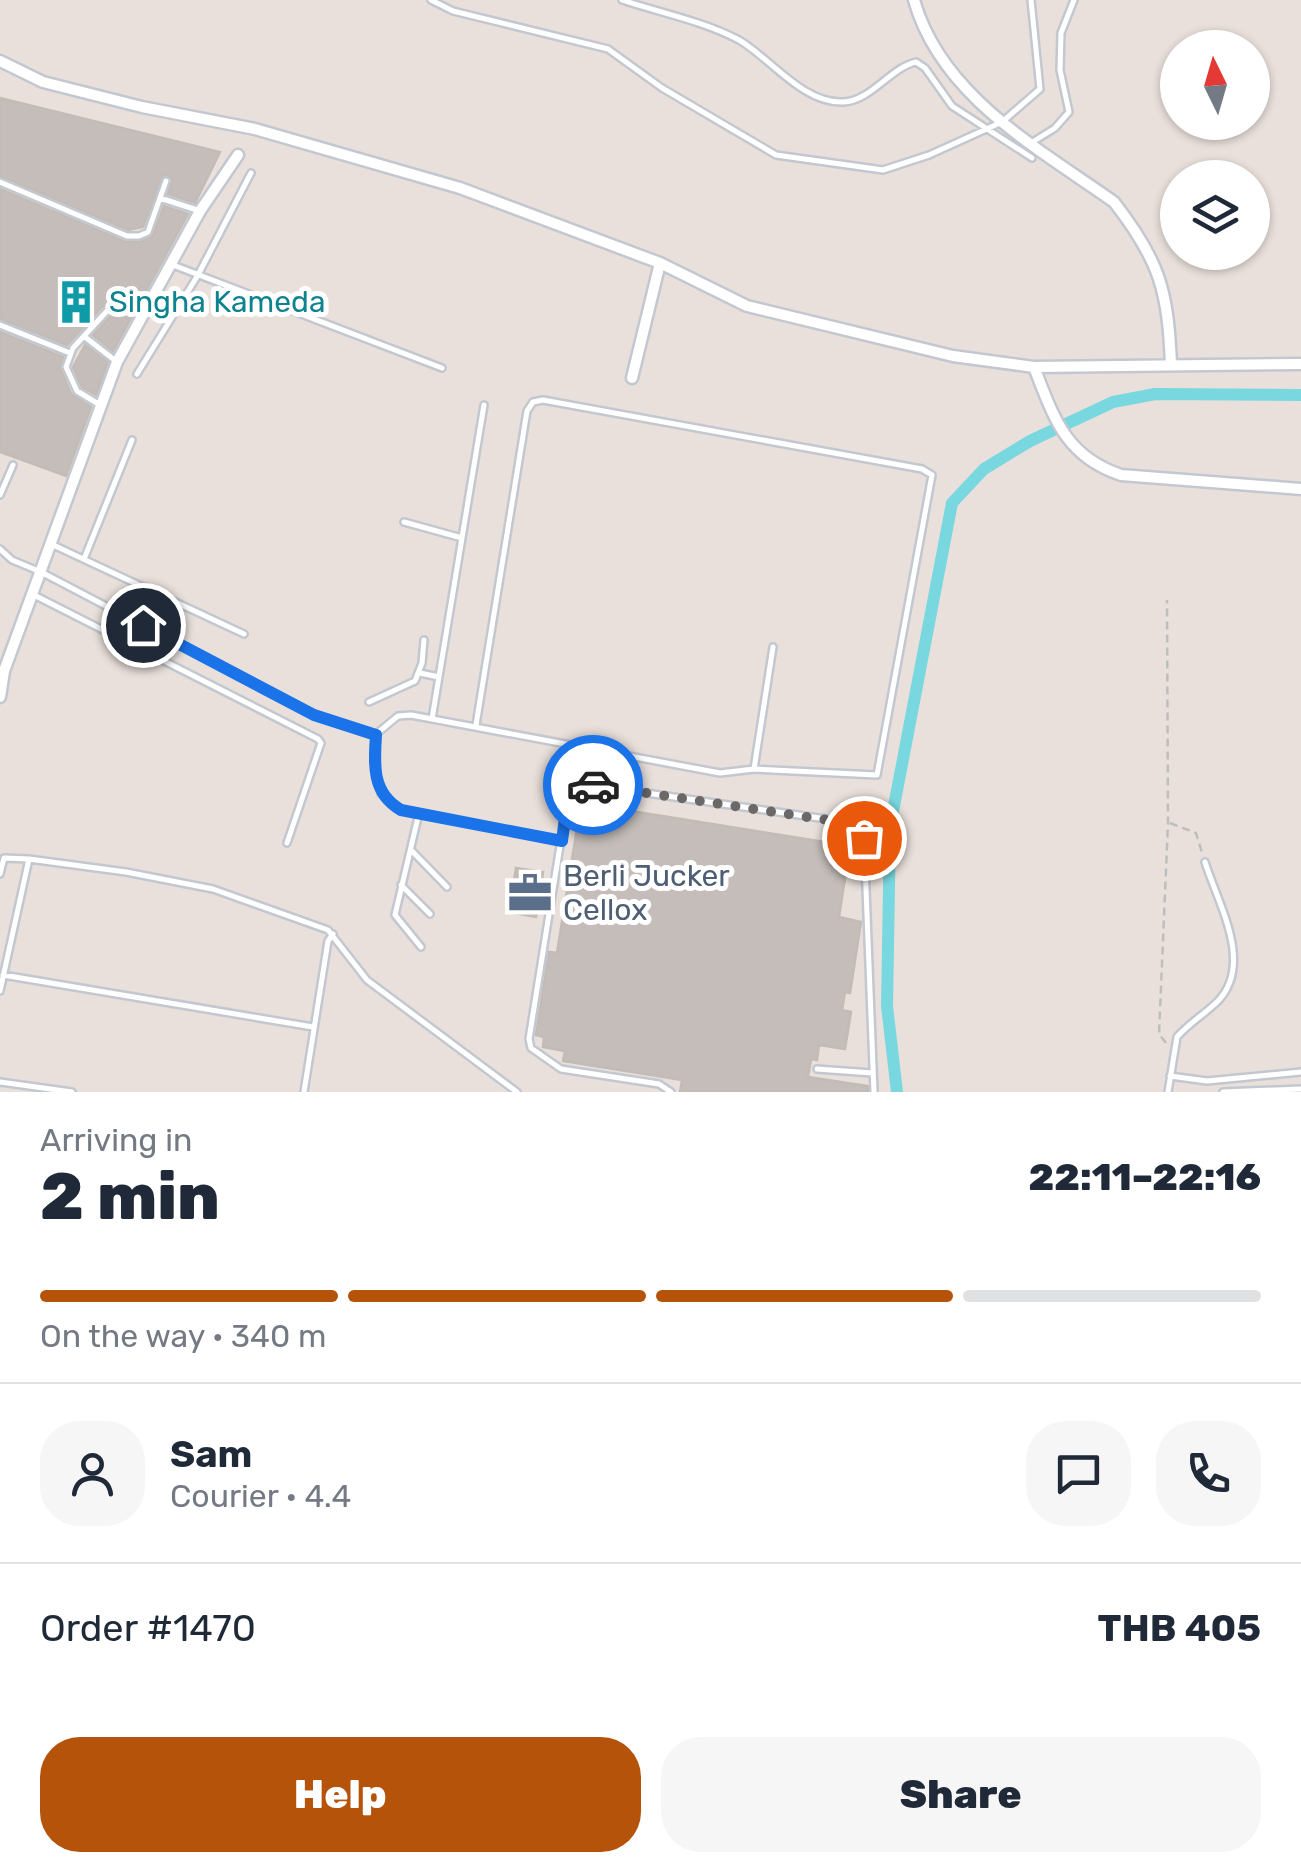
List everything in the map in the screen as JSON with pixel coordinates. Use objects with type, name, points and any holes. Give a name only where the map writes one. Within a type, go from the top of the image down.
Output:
[{"type":"street","points":[[914,0],[930,39],[950,70],[985,110],[1114,202],[1145,245],[1166,294],[1172,365]]},
{"type":"street","points":[[0,61],[43,82],[142,107],[256,128],[460,188],[660,263],[747,306],[953,356],[1034,367],[1301,364]]},
{"type":"street","points":[[0,698],[2,670],[117,362],[200,212],[238,155]]},
{"type":"street","points":[[632,378],[660,263]]},
{"type":"street","points":[[1034,367],[1062,433],[1100,468],[1121,474],[1301,489]]},
{"type":"lane","points":[[431,0],[454,10],[608,49],[662,88],[776,155],[883,170],[929,156],[1002,122],[1040,89],[1030,0]]},
{"type":"lane","points":[[622,0],[741,42],[792,84],[834,101],[846,102],[860,96],[906,64],[916,62],[925,68],[952,106],[1032,158]]},
{"type":"lane","points":[[1031,143],[1055,128],[1068,112],[1061,84],[1060,48],[1064,19],[1074,0]]},
{"type":"lane","points":[[138,374],[198,275],[250,173]]},
{"type":"lane","points":[[0,182],[127,236],[139,236],[148,232],[166,181]]},
{"type":"lane","points":[[160,198],[200,212]]},
{"type":"lane","points":[[173,265],[442,368]]},
{"type":"lane","points":[[102,406],[76,390],[66,367],[70,353],[108,311]]},
{"type":"lane","points":[[0,325],[70,353]]},
{"type":"lane","points":[[85,337],[117,362]]},
{"type":"lane","points":[[476,726],[527,412],[533,402],[543,400],[922,468],[932,475],[877,775],[754,770],[720,773],[411,715],[398,716],[376,735],[374,762],[381,794],[401,810],[562,841]]},
{"type":"lane","points":[[432,719],[484,405]]},
{"type":"lane","points":[[84,559],[132,440]]},
{"type":"lane","points":[[0,495],[13,465]]},
{"type":"lane","points":[[404,522],[462,538]]},
{"type":"lane","points":[[51,544],[244,634]]},
{"type":"lane","points":[[0,549],[12,560],[314,715],[376,735]]},
{"type":"lane","points":[[32,594],[318,738],[321,743],[287,842]]},
{"type":"lane","points":[[368,702],[414,681],[420,674],[424,640]]},
{"type":"lane","points":[[754,770],[774,647]]},
{"type":"lane","points":[[420,674],[440,677]]},
{"type":"lane","points":[[671,1092],[659,1084],[561,1069],[531,1048],[529,1039],[568,796],[584,784],[854,824],[864,838],[874,1092]]},
{"type":"lane","points":[[419,814],[396,920],[421,947]]},
{"type":"lane","points":[[410,850],[447,887]]},
{"type":"lane","points":[[0,874],[4,858],[126,872],[213,889],[332,934],[367,980],[516,1092]]},
{"type":"lane","points":[[0,991],[28,859]]},
{"type":"lane","points":[[1168,1092],[1177,1037],[1220,999],[1234,975],[1234,941],[1204,862]]},
{"type":"lane","points":[[401,885],[430,914]]},
{"type":"lane","points":[[304,1092],[332,934]]},
{"type":"lane","points":[[1,975],[313,1027]]},
{"type":"lane","points":[[817,1069],[872,1073]]},
{"type":"lane","points":[[1170,1076],[1206,1081],[1301,1072]]},
{"type":"lane","points":[[0,1082],[72,1092]]},
{"type":"lane","points":[[1222,1092],[1301,1089]]},
{"type":"path","points":[[1167,600],[1168,822],[1159,1034],[1173,1052]]},
{"type":"path","points":[[1168,822],[1196,833],[1204,862]]},
{"type":"building","points":[[0,98],[220,152],[195,203],[168,194],[172,179],[164,175],[143,227],[128,230],[0,176]]},
{"type":"building","points":[[0,189],[126,242],[152,237],[164,206],[188,214],[113,351],[93,335],[112,314],[109,305],[102,307],[67,345],[0,319]]},
{"type":"building","points":[[0,332],[63,357],[60,368],[71,394],[91,407],[66,476],[0,452]]},
{"type":"building","points":[[85,345],[108,362],[96,395],[82,387],[73,367]]},
{"type":"building","points":[[581,803],[850,846],[839,917],[861,922],[850,993],[845,992],[842,1010],[851,1012],[845,1049],[819,1045],[817,1060],[811,1059],[808,1077],[868,1086],[868,1092],[680,1092],[682,1080],[563,1061],[565,1051],[543,1047],[544,1037],[536,1035],[549,952],[557,953]]},
{"type":"building","points":[[516,868],[543,872],[536,917],[509,912]]},
{"type":"waterway","points":[[897,1092],[887,1006],[890,827],[952,503],[984,469],[1030,441],[1113,402],[1155,394],[1301,395]]},
{"type":"way so far","points":[[593,785],[854,824],[864,838]]},
{"type":"place","name":"Singha Kameda","points":[[76,302]]},
{"type":"place","name":"Berli Jucker Cellox","points":[[530,893]]},
{"type":"route","points":[[143,625],[314,715],[376,735],[374,762],[381,794],[401,810],[562,841],[568,796],[584,784],[593,785]]}]
